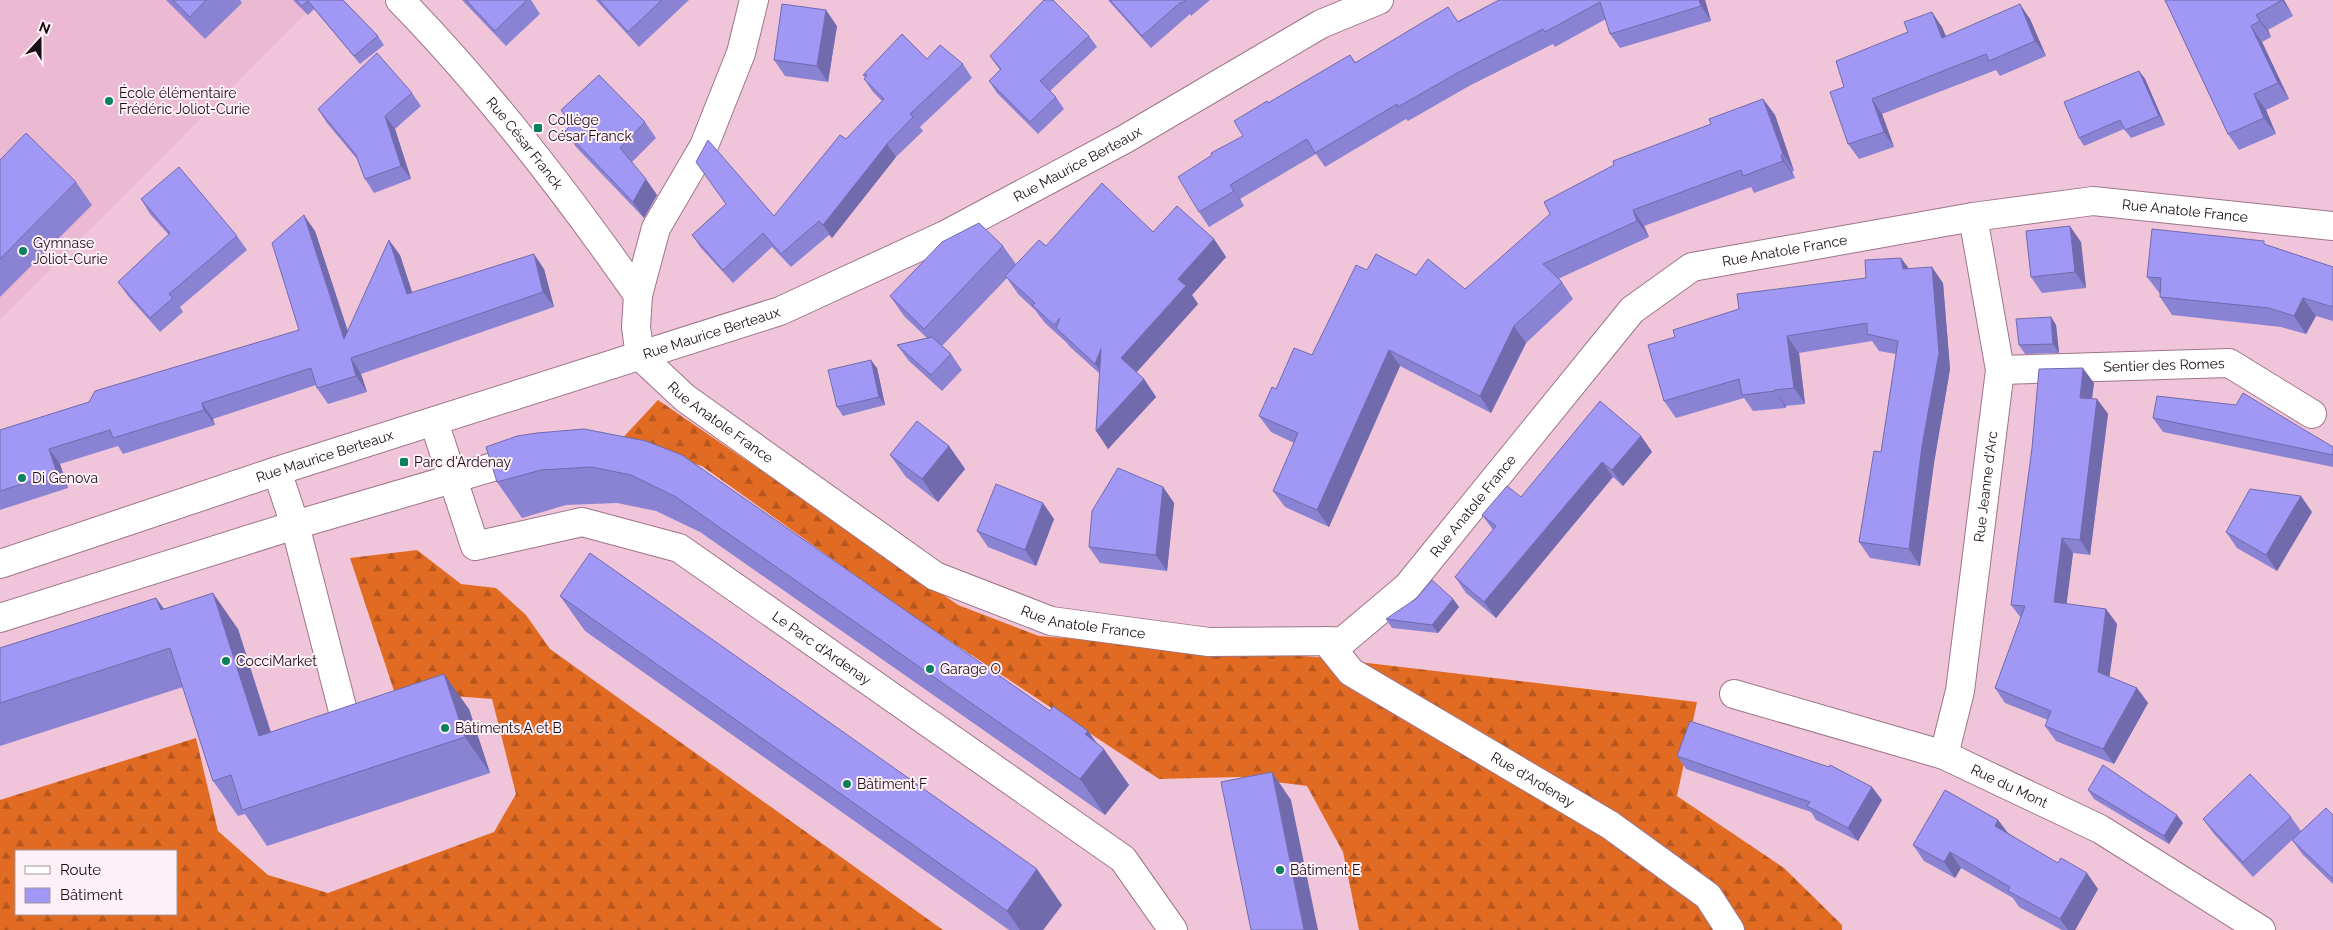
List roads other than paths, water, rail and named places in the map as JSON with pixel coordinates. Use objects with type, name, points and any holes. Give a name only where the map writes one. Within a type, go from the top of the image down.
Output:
[{"type":"street","name":"Rue César Franck","points":[[400,0],[432,32],[513,129],[598,238],[638,296]]},
{"type":"street","points":[[640,356],[636,327],[638,296],[656,228],[704,146],[741,53],[754,0]]},
{"type":"street","name":"Rue Maurice Berteaux","points":[[0,564],[278,471],[780,311],[945,235],[1125,139],[1321,24],[1379,0]]},
{"type":"street","name":"Rue Anatole France","points":[[640,356],[685,398],[935,576],[1051,621],[1209,642],[1343,641],[1407,587],[1632,310],[1692,267],[1973,217],[2093,201],[2333,226]]},
{"type":"street","name":"Rue Jeanne d'Arc","points":[[1944,755],[1960,692],[2000,370],[1973,217]]},
{"type":"street","name":"Sentier des Romes","points":[[2000,370],[2230,363],[2312,414]]},
{"type":"street","points":[[434,422],[454,480]]},
{"type":"street","points":[[0,618],[295,525],[454,480],[554,448]]},
{"type":"street","points":[[278,471],[295,525],[343,711]]},
{"type":"street","name":"Le Parc d'Ardenay","points":[[454,480],[475,546],[582,522],[679,548],[1123,859],[1173,930]]},
{"type":"street","name":"Rue d'Ardenay","points":[[1326,641],[1351,672],[1610,825],[1708,896],[1730,930]]},
{"type":"street","name":"Rue du Mont","points":[[1734,694],[1944,755],[2100,829],[2261,930]]},
{"type":"place","name":"École élémentaire Frédéric Joliot-Curie","points":[[109,101]]},
{"type":"place","name":"Collège César Franck","points":[[538,128]]},
{"type":"place","name":"Gymnase Joliot-Curie","points":[[23,251]]},
{"type":"place","name":"Parc d'Ardenay","points":[[404,462]]},
{"type":"place","name":"Di Genova","points":[[22,478]]},
{"type":"place","name":"CocciMarket","points":[[226,661]]},
{"type":"place","name":"Garage O","points":[[930,669]]},
{"type":"place","name":"Bâtiments A et B","points":[[445,728]]},
{"type":"place","name":"Bâtiment F","points":[[847,784]]},
{"type":"place","name":"Bâtiment E","points":[[1280,870]]}]
